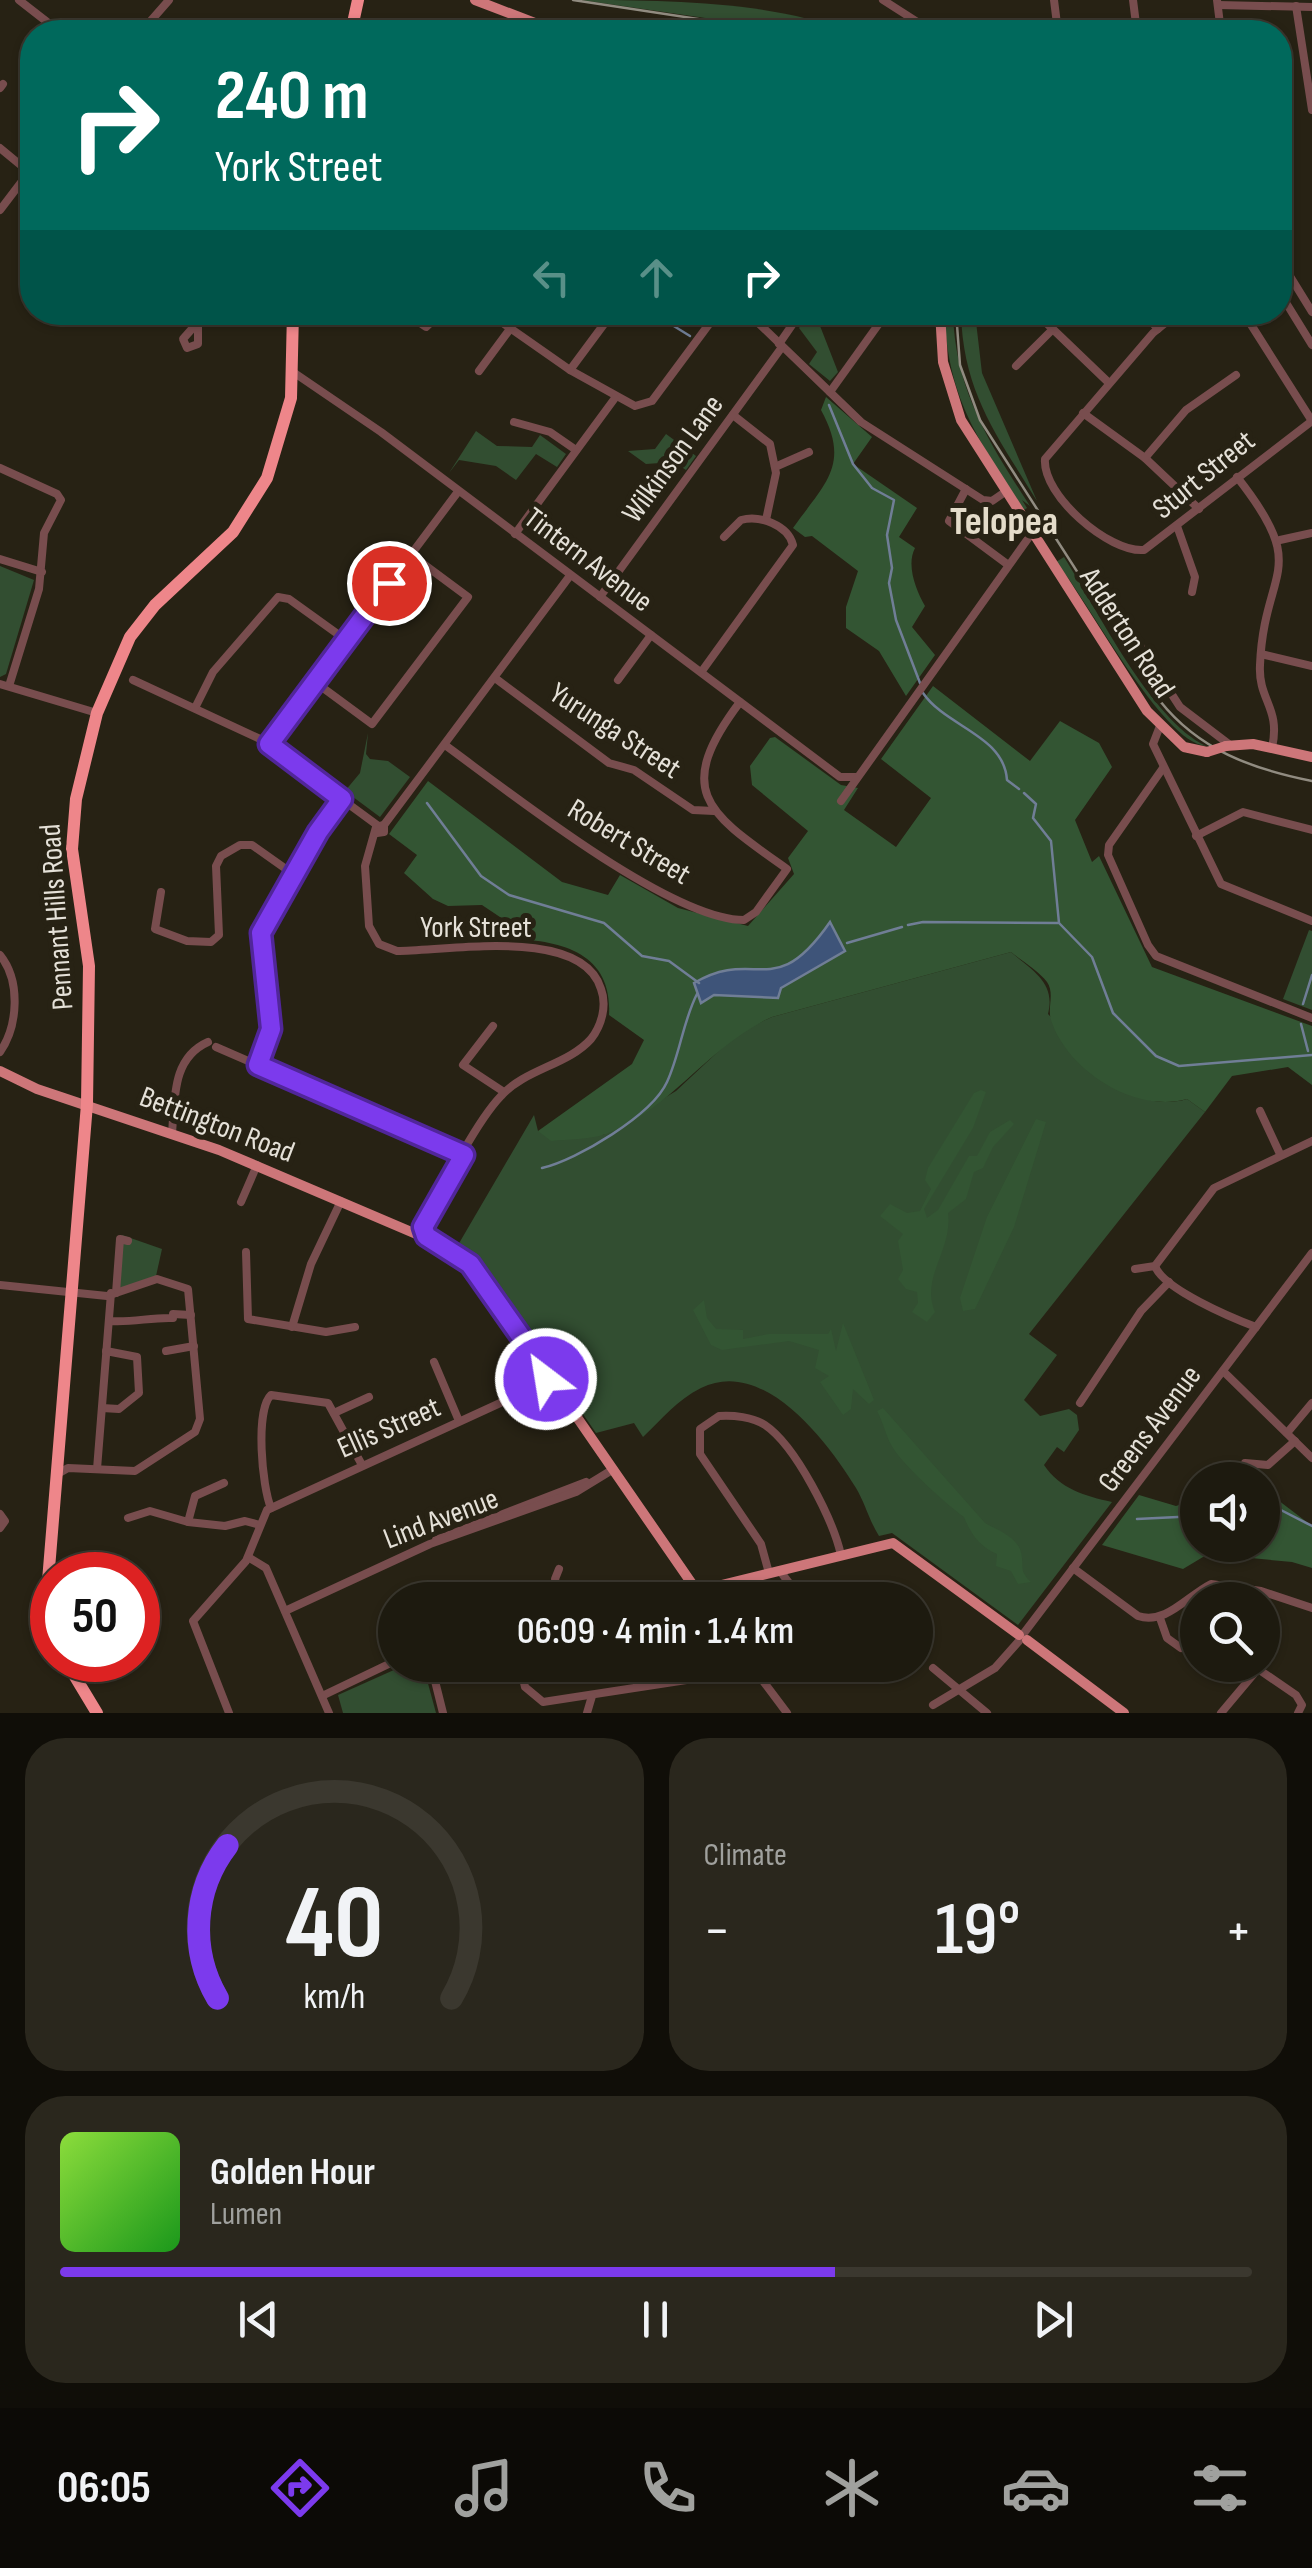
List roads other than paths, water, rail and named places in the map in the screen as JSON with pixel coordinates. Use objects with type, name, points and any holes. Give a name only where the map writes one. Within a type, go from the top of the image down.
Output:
[{"type":"highway","name":"Pennant Hills Road","points":[[56,1552],[87,1104],[88,966],[72,832],[97,714],[136,627],[226,540],[256,502],[288,419],[293,325]]},
{"type":"highway","name":"Pennant Hills Road","points":[[51,1552],[74,1291]]},
{"type":"highway","points":[[81,1682],[100,1713]]},
{"type":"main road","points":[[475,0],[527,20]]},
{"type":"main road","name":"Adderton Road","points":[[941,325],[943,362],[952,398],[1005,492],[1160,726],[1189,750],[1207,752],[1228,746],[1272,748],[1312,757]]},
{"type":"main road","name":"Bettington Road","points":[[0,1071],[258,1165],[421,1231],[470,1264],[608,1473],[687,1580]]},
{"type":"main road","points":[[742,1582],[883,1544],[899,1545],[1124,1713]]},
{"type":"street","points":[[19,0],[45,20]]},
{"type":"street","points":[[152,20],[169,0]]},
{"type":"street","points":[[884,0],[915,20]]},
{"type":"street","points":[[1218,3],[1312,7]]},
{"type":"street","points":[[1296,6],[1312,110]]},
{"type":"street","points":[[0,210],[20,184]]},
{"type":"street","points":[[1292,280],[1312,312]]},
{"type":"street","points":[[1292,313],[1312,344]]},
{"type":"street","points":[[504,325],[614,398],[635,406],[652,401],[708,325]]},
{"type":"street","points":[[570,370],[603,325]]},
{"type":"street","points":[[760,325],[868,428],[989,502],[1005,492]]},
{"type":"street","name":"Wilkinson Lane","points":[[600,597],[733,415],[793,325]]},
{"type":"street","points":[[830,392],[878,325]]},
{"type":"street","points":[[1044,325],[1109,383]]},
{"type":"street","points":[[1154,325],[1158,329]]},
{"type":"street","points":[[1163,325],[1083,413],[1145,458],[1199,508]]},
{"type":"street","points":[[1251,325],[1312,421]]},
{"type":"street","points":[[480,371],[510,330]]},
{"type":"street","points":[[1016,366],[1050,332]]},
{"type":"street","name":"Tintern Avenue","points":[[292,372],[378,430],[457,493],[843,778],[857,777]]},
{"type":"street","points":[[1145,458],[1186,410],[1236,375]]},
{"type":"street","points":[[515,534],[614,398]]},
{"type":"street","name":"Sturt Street","points":[[1083,413],[1044,463],[1070,508],[1130,550],[1148,548],[1312,421]]},
{"type":"street","points":[[733,415],[770,444],[775,467],[766,520]]},
{"type":"street","points":[[514,422],[550,432],[576,450]]},
{"type":"street","points":[[775,467],[809,452]]},
{"type":"street","points":[[0,468],[60,497],[44,533],[42,572],[5,685],[97,714]]},
{"type":"street","points":[[1237,477],[1270,518],[1280,540],[1281,571],[1261,654],[1262,686],[1276,718],[1272,748]]},
{"type":"street","points":[[966,489],[949,521],[1007,564]]},
{"type":"street","points":[[269,744],[457,493]]},
{"type":"street","points":[[702,671],[792,549],[792,537],[766,520],[741,520],[724,537]]},
{"type":"street","points":[[1177,526],[1195,577],[1192,592]]},
{"type":"street","points":[[841,801],[1032,533]]},
{"type":"street","points":[[1280,540],[1312,533]]},
{"type":"street","points":[[315,682],[372,724],[468,597],[410,554]]},
{"type":"street","points":[[0,559],[42,572]]},
{"type":"street","name":"York Street","points":[[421,1231],[504,1092],[589,1041],[602,1015],[600,983],[580,960],[558,952],[522,947],[397,950],[380,944],[370,926],[365,866],[379,828],[570,577]]},
{"type":"street","points":[[195,708],[212,672],[278,597],[289,599],[346,640]]},
{"type":"street","points":[[618,680],[651,635]]},
{"type":"street","points":[[1134,636],[1180,707],[1228,746]]},
{"type":"street","points":[[1261,654],[1312,666]]},
{"type":"street","name":"Yurunga Street","points":[[495,678],[609,763],[634,770],[693,810],[714,810]]},
{"type":"street","points":[[133,680],[269,744],[379,828]]},
{"type":"street","points":[[714,810],[704,783],[706,756],[740,702]]},
{"type":"street","points":[[1160,726],[1152,741],[1196,836],[1225,887],[1312,921]]},
{"type":"street","name":"Robert Street","points":[[445,745],[584,846],[703,910],[737,920],[750,918],[786,869],[732,830],[714,810]]},
{"type":"street","points":[[1163,768],[1108,845],[1108,855],[1148,945],[1156,956],[1312,1018]]},
{"type":"street","points":[[258,1065],[271,1029],[260,937],[293,874],[342,799]]},
{"type":"street","points":[[1196,836],[1242,812],[1312,830]]},
{"type":"street","points":[[161,892],[156,929],[187,941],[211,942],[219,935],[216,866],[222,856],[237,846],[252,845],[293,874]]},
{"type":"street","points":[[0,955],[11,976],[14,1020],[0,1052]]},
{"type":"street","points":[[493,1026],[463,1066],[504,1092]]},
{"type":"street","points":[[172,1133],[181,1066],[191,1051],[212,1044],[464,1155]]},
{"type":"street","points":[[1260,1112],[1280,1154]]},
{"type":"street","points":[[1136,1269],[1155,1266],[1210,1192],[1312,1141]]},
{"type":"street","points":[[241,1202],[258,1165]]},
{"type":"street","points":[[292,1327],[311,1264],[341,1201]]},
{"type":"street","points":[[97,1469],[120,1238],[128,1241]]},
{"type":"street","points":[[246,1252],[248,1319],[326,1332],[354,1326]]},
{"type":"street","name":"Greens Avenue","points":[[934,1705],[995,1668],[1022,1637],[1312,1253]]},
{"type":"street","points":[[1155,1266],[1169,1282],[1210,1309],[1256,1327]]},
{"type":"street","points":[[0,1285],[113,1293],[158,1279],[188,1288],[200,1419],[195,1432],[135,1471],[65,1470]]},
{"type":"street","points":[[1080,1403],[1141,1311],[1169,1282]]},
{"type":"street","points":[[109,1322],[143,1324],[158,1317],[173,1318],[174,1314],[191,1315]]},
{"type":"street","points":[[166,1351],[194,1346]]},
{"type":"street","points":[[102,1408],[119,1409],[139,1393],[138,1357],[106,1352]]},
{"type":"street","points":[[434,1362],[459,1421]]},
{"type":"street","points":[[1223,1370],[1312,1458]]},
{"type":"street","name":"Ellis Street","points":[[271,1508],[549,1380]]},
{"type":"street","points":[[229,1713],[193,1621],[248,1557],[271,1508],[266,1494],[262,1413],[265,1401],[276,1394],[320,1399],[334,1414],[362,1465]]},
{"type":"street","points":[[334,1414],[368,1397]]},
{"type":"street","points":[[1287,1433],[1312,1403]]},
{"type":"street","points":[[784,1582],[698,1450],[700,1429],[719,1416],[761,1423],[778,1437],[828,1510],[841,1555]]},
{"type":"street","points":[[1273,1462],[1295,1441]]},
{"type":"street","name":"Lind Avenue","points":[[285,1611],[430,1544],[576,1492],[608,1473]]},
{"type":"street","points":[[188,1522],[195,1496],[224,1483]]},
{"type":"street","points":[[128,1518],[150,1511],[188,1522],[225,1526],[245,1520],[260,1525]]},
{"type":"street","points":[[0,1514],[5,1521],[0,1528]]},
{"type":"street","points":[[248,1557],[264,1565],[328,1713]]},
{"type":"street","points":[[1073,1568],[1138,1616],[1160,1618],[1211,1584],[1261,1591],[1312,1608]]},
{"type":"street","points":[[558,1569],[559,1582]]},
{"type":"street","points":[[1160,1618],[1167,1638],[1180,1647]]},
{"type":"street","points":[[933,1668],[987,1713]]},
{"type":"street","points":[[322,1696],[378,1669]]},
{"type":"street","points":[[1221,1713],[1255,1669],[1299,1697],[1302,1706],[1298,1713]]},
{"type":"street","points":[[435,1682],[443,1713]]},
{"type":"street","points":[[524,1682],[543,1702],[676,1682]]},
{"type":"street","points":[[764,1682],[787,1713]]},
{"type":"street","points":[[588,1713],[592,1696]]},
{"type":"water","points":[[830,922],[845,951],[781,988],[778,998],[714,995],[701,1003],[694,983],[734,969],[779,968],[810,947]]},
{"type":"waterway","points":[[672,325],[690,336]]},
{"type":"waterway","points":[[829,405],[853,464],[872,488],[894,500],[887,535],[892,568],[889,583],[896,620],[920,683]]},
{"type":"waterway","points":[[923,693],[945,715],[996,752],[1007,780],[1019,789]]},
{"type":"waterway","points":[[1024,793],[1036,804],[1033,818],[1051,841],[1059,923],[1092,957],[1113,1013],[1156,1056],[1179,1066],[1312,1055]]},
{"type":"waterway","points":[[427,803],[481,876],[509,895],[604,923],[642,956],[669,961],[699,983]]},
{"type":"waterway","points":[[908,925],[1058,923]]},
{"type":"waterway","points":[[847,943],[902,927]]},
{"type":"waterway","points":[[1303,1004],[1312,975]]},
{"type":"waterway","points":[[542,1168],[574,1156],[612,1134],[659,1095],[697,994]]},
{"type":"waterway","points":[[1301,1024],[1308,1051]]},
{"type":"waterway","points":[[1280,1510],[1312,1526]]},
{"type":"waterway","points":[[1137,1519],[1180,1517]]},
{"type":"tram line","points":[[573,0],[704,20]]},
{"type":"tram line","points":[[957,325],[960,365],[980,420],[1160,701],[1209,745],[1268,770],[1312,781]]},
{"type":"district","name":"Telopea","points":[[1004,522]]}]
